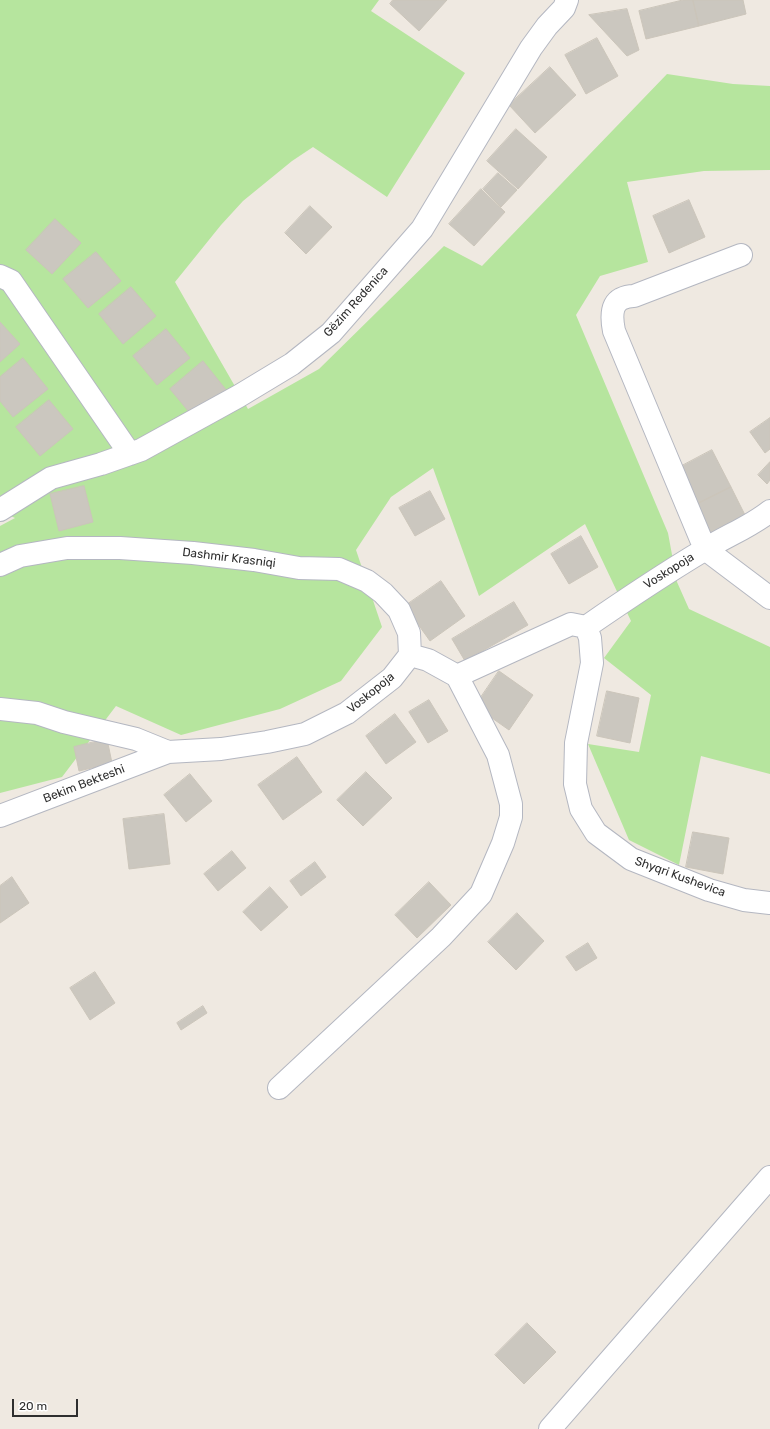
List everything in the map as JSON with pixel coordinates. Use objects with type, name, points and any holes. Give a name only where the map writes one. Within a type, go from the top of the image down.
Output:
[{"type":"street","name":"Gëzim Redenica","points":[[0,510],[51,478],[141,450],[239,396],[292,364],[331,333],[422,229],[531,48],[547,26],[564,8],[567,0]]},
{"type":"street","name":"Voskopoja","points":[[706,549],[614,332],[612,319],[614,306],[622,298],[634,296],[741,255]]},
{"type":"street","points":[[0,276],[11,281],[130,454]]},
{"type":"street","name":"Voskopoja","points":[[586,627],[633,594],[706,549],[743,529],[770,511]]},
{"type":"street","name":"Dashmir Krasniqi","points":[[0,565],[20,556],[67,548],[120,548],[193,553],[254,560],[299,568],[339,568],[367,581],[383,593],[398,610],[409,632],[410,654]]},
{"type":"street","points":[[706,549],[770,598]]},
{"type":"street","points":[[458,676],[571,624],[586,627]]},
{"type":"street","name":"Shyqri Kushevica","points":[[586,627],[590,638],[592,663],[576,743],[575,784],[581,809],[596,833],[630,859],[709,890],[744,900],[770,903]]},
{"type":"street","points":[[279,1088],[441,937],[481,894],[503,843],[511,817],[511,804],[498,755],[458,676],[428,660],[410,654]]},
{"type":"street","name":"Voskopoja","points":[[0,709],[36,713],[64,722],[136,739],[168,752],[221,749],[268,742],[305,734],[347,713],[392,678],[410,654]]},
{"type":"street","name":"Bekim Bekteshi","points":[[0,816],[168,752]]},
{"type":"street","points":[[550,1429],[770,1177]]},
{"type":"green space","points":[[0,0],[379,0],[371,11],[465,73],[387,197],[313,147],[292,161],[243,201],[221,225],[175,282],[248,409],[319,369],[444,246],[482,266],[667,74],[733,84],[770,86],[770,170],[704,171],[627,182],[648,262],[600,276],[576,315],[668,533],[677,582],[689,609],[770,647],[770,774],[701,756],[679,865],[629,840],[588,744],[639,752],[651,695],[604,658],[631,621],[585,524],[479,596],[433,468],[391,497],[356,550],[382,627],[341,681],[280,709],[181,735],[116,706],[62,777],[0,793],[0,526],[15,518],[0,511]]},
{"type":"building","points":[[393,0],[447,0],[419,31],[390,4]]},
{"type":"building","points":[[683,0],[693,0],[699,26],[646,39],[639,11]]},
{"type":"building","points":[[693,0],[743,0],[746,14],[699,26]]},
{"type":"building","points":[[627,9],[639,50],[627,56],[589,15]]},
{"type":"building","points":[[597,38],[618,76],[586,94],[565,55]]},
{"type":"building","points":[[550,67],[576,95],[535,133],[509,105]]},
{"type":"building","points":[[516,129],[547,157],[518,189],[487,161]]},
{"type":"building","points":[[498,173],[517,190],[501,207],[483,189]]},
{"type":"building","points":[[481,189],[505,212],[474,246],[449,224]]},
{"type":"building","points":[[689,200],[705,237],[669,253],[653,216]]},
{"type":"building","points":[[310,206],[332,227],[306,254],[285,233]]},
{"type":"building","points":[[55,219],[81,243],[52,274],[26,250]]},
{"type":"building","points":[[96,252],[121,281],[88,308],[63,279]]},
{"type":"building","points":[[131,287],[156,316],[123,344],[99,314]]},
{"type":"building","points":[[0,322],[20,344],[0,362]]},
{"type":"building","points":[[166,329],[190,358],[157,385],[133,356]]},
{"type":"building","points":[[23,358],[48,389],[13,417],[0,401],[0,377]]},
{"type":"building","points":[[203,361],[227,391],[194,418],[170,389]]},
{"type":"building","points":[[49,400],[73,429],[40,456],[16,427]]},
{"type":"building","points":[[770,418],[770,449],[765,453],[750,432]]},
{"type":"building","points":[[712,450],[731,487],[697,504],[678,468]]},
{"type":"building","points":[[770,462],[770,480],[767,484],[758,475]]},
{"type":"building","points":[[84,486],[93,522],[59,531],[50,494]]},
{"type":"building","points":[[731,487],[748,521],[714,539],[697,504]]},
{"type":"building","points":[[430,491],[445,519],[415,536],[399,508]]},
{"type":"building","points":[[581,536],[598,567],[569,584],[551,554]]},
{"type":"building","points":[[441,581],[465,616],[430,641],[405,606]]},
{"type":"building","points":[[514,602],[528,625],[465,661],[452,639]]},
{"type":"building","points":[[499,671],[533,695],[509,730],[475,706]]},
{"type":"building","points":[[607,691],[639,698],[630,743],[597,736]]},
{"type":"building","points":[[429,700],[448,731],[428,743],[409,712]]},
{"type":"building","points":[[395,714],[416,742],[386,764],[366,736]]},
{"type":"building","points":[[107,739],[112,763],[79,771],[74,747]]},
{"type":"building","points":[[297,757],[322,792],[283,820],[258,785]]},
{"type":"building","points":[[366,772],[392,798],[363,826],[337,800]]},
{"type":"building","points":[[190,774],[212,801],[186,822],[164,795]]},
{"type":"building","points":[[164,814],[170,864],[129,869],[123,819]]},
{"type":"building","points":[[693,832],[729,838],[723,874],[686,867]]},
{"type":"building","points":[[232,851],[246,868],[218,891],[204,874]]},
{"type":"building","points":[[315,862],[326,877],[301,896],[290,881]]},
{"type":"building","points":[[12,877],[29,903],[0,923],[0,886]]},
{"type":"building","points":[[429,882],[451,905],[417,938],[395,915]]},
{"type":"building","points":[[270,887],[288,907],[261,931],[243,912]]},
{"type":"building","points":[[517,913],[544,941],[516,970],[488,942]]},
{"type":"building","points":[[588,943],[597,958],[576,971],[566,957]]},
{"type":"building","points":[[95,972],[115,1003],[90,1020],[70,988]]},
{"type":"building","points":[[203,1006],[207,1013],[181,1030],[177,1023]]},
{"type":"building","points":[[527,1323],[556,1352],[524,1384],[495,1355]]}]
